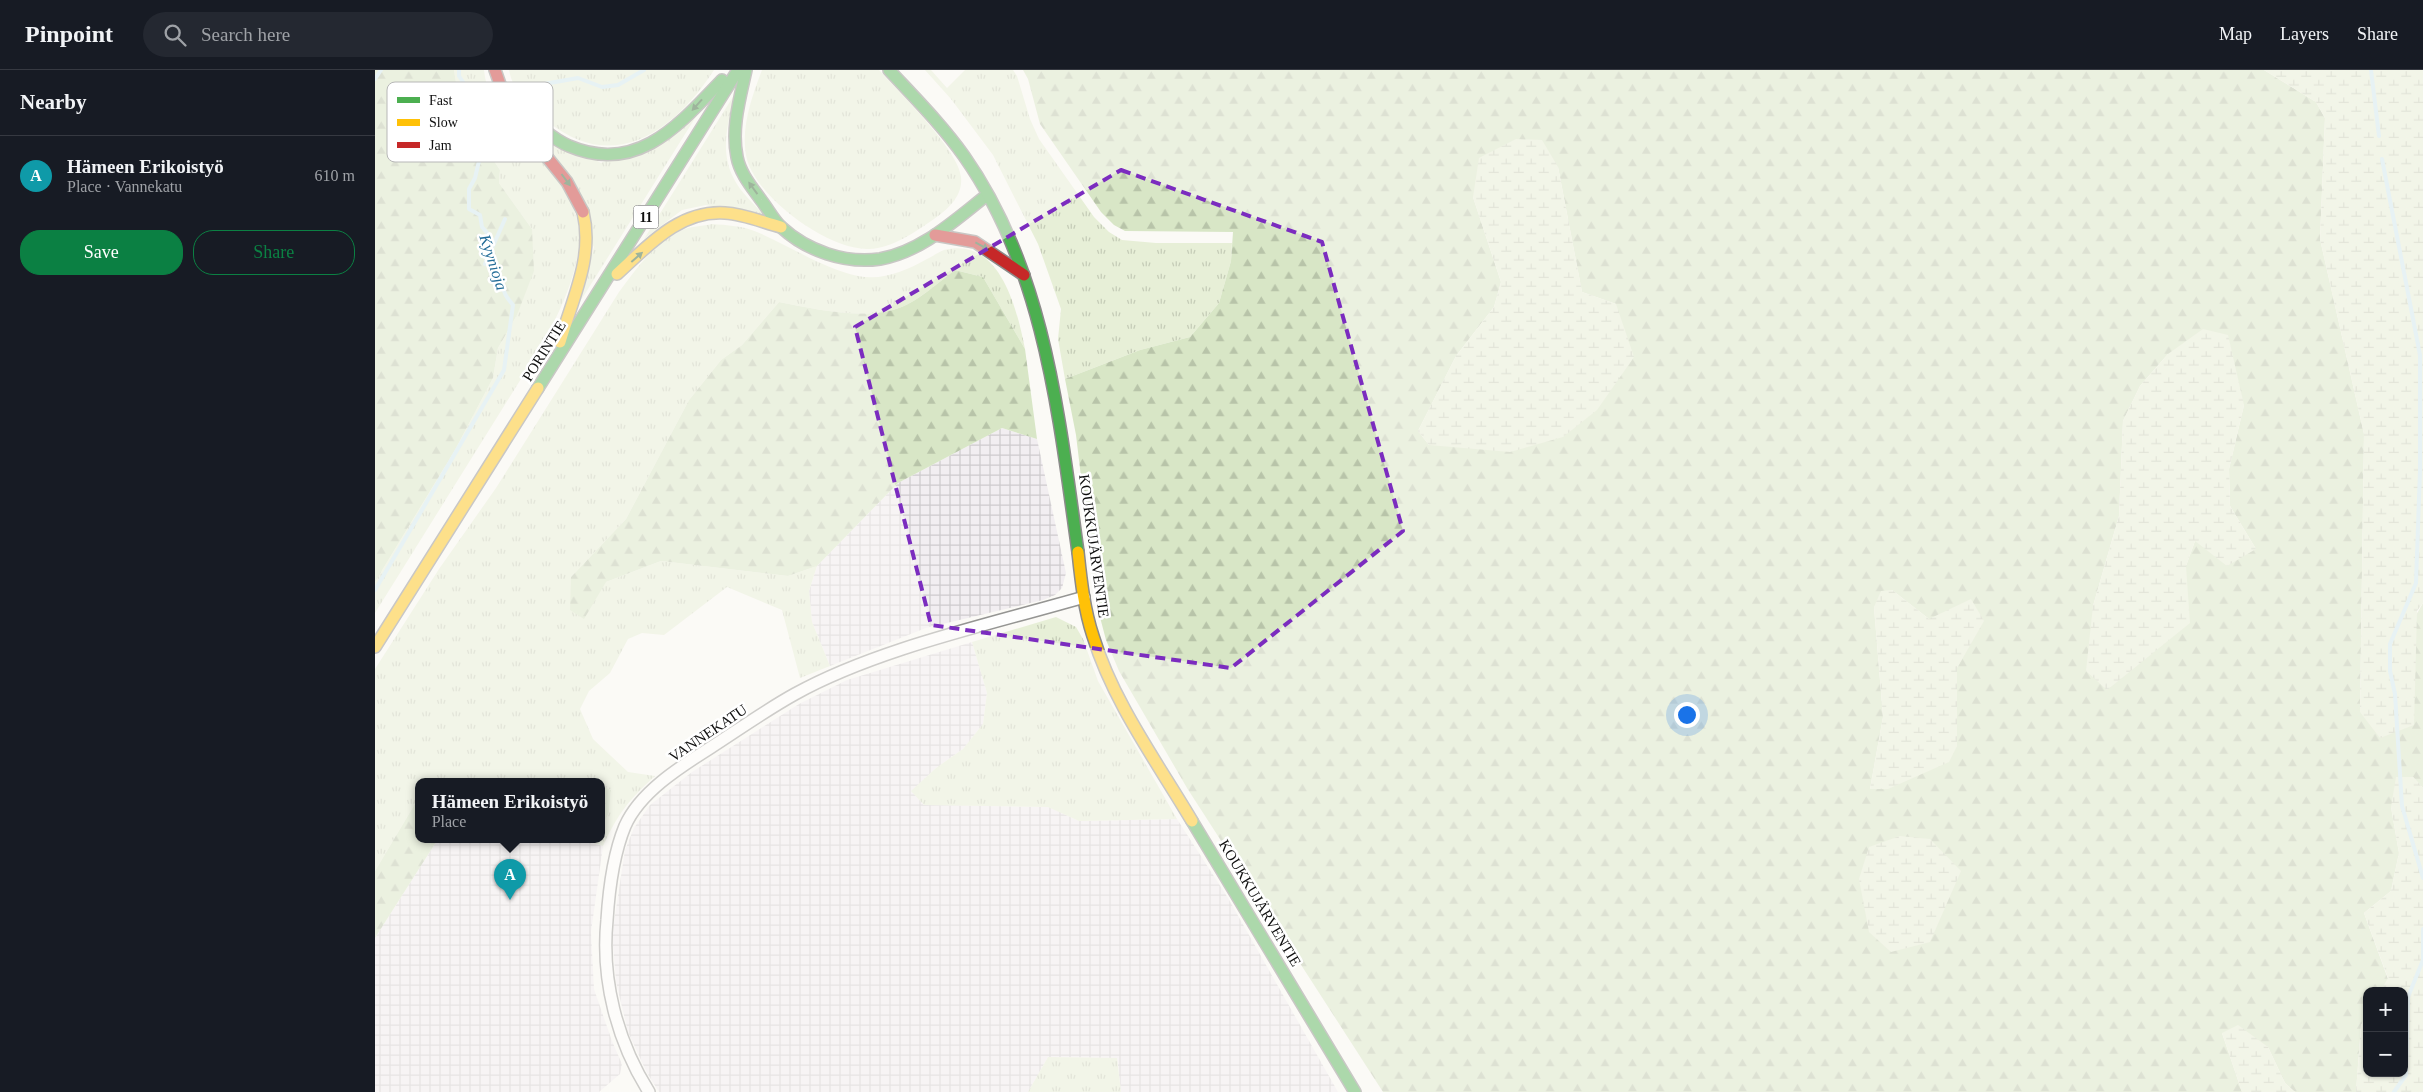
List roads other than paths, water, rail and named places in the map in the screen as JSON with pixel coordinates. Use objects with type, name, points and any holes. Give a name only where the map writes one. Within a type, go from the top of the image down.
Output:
[{"type":"main road","points":[[495,70],[499,82]]},
{"type":"main road","points":[[553,136],[581,151],[615,155],[633,151],[668,134],[731,70]]},
{"type":"main road","name":"PORINTIE","points":[[375,647],[738,70]]},
{"type":"main road","points":[[745,70],[735,135],[737,157],[747,180],[781,228]]},
{"type":"main road","name":"KOUKKUJÄRVENTIE","points":[[889,70],[939,123],[965,157],[987,195],[1024,275],[1041,331],[1063,438],[1084,597],[1102,662],[1119,698],[1355,1092]]},
{"type":"main road","points":[[552,162],[573,188],[584,214],[586,228],[585,259],[554,363]]},
{"type":"main road","points":[[600,289],[679,222],[700,214],[724,212],[781,228],[824,253],[840,258],[862,261],[895,256],[935,235],[987,195]]},
{"type":"main road","points":[[935,235],[975,242],[1024,275]]},
{"type":"street","name":"VANNEKATU","points":[[649,1092],[619,1031],[609,986],[605,936],[609,891],[616,856],[625,825],[641,800],[687,763],[796,694],[900,650],[1084,597]]},
{"type":"waterway","points":[[375,79],[381,70]]},
{"type":"waterway","name":"Kyynioja","points":[[459,70],[459,76],[463,82]]},
{"type":"waterway","points":[[553,82],[578,78],[602,87],[618,85],[644,70]]},
{"type":"waterway","points":[[2371,70],[2379,136]]},
{"type":"waterway","points":[[2382,159],[2420,355],[2420,471],[2416,583],[2390,644],[2390,671],[2395,694],[2402,806],[2423,878]]},
{"type":"waterway","name":"Kyynioja","points":[[375,590],[504,370],[513,305],[505,294],[500,277],[491,258],[489,235],[482,227],[480,215],[469,209],[469,189],[475,178],[479,162]]},
{"type":"waterway","points":[[485,264],[505,219]]},
{"type":"waterway","points":[[2394,1092],[2406,1075],[2408,997],[2423,960],[2423,929]]},
{"type":"place","name":"Hämeen Erikoistyö","points":[[510,900]]}]
